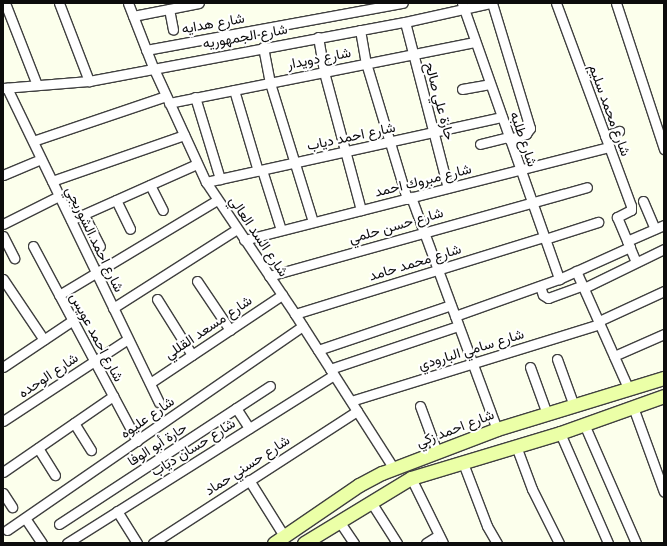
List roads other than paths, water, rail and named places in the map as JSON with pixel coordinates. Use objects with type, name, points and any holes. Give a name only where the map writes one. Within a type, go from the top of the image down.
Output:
[{"type":"street","points":[[5,3],[37,85]]},
{"type":"street","points":[[59,3],[89,81]]},
{"type":"street","name":"شارع السد العالي","points":[[128,3],[153,68],[206,182],[303,326],[394,469]]},
{"type":"street","points":[[133,16],[200,3]]},
{"type":"street","name":"شارع هدايه","points":[[146,50],[403,3]]},
{"type":"street","points":[[480,144],[530,132],[491,3]]},
{"type":"street","name":"شارع الجمهوريه","points":[[5,88],[89,81],[264,47],[405,22],[462,6],[491,3]]},
{"type":"street","name":"شارع محمد سليم","points":[[556,3],[631,206],[631,210],[618,217],[629,244]]},
{"type":"street","points":[[616,3],[664,149]]},
{"type":"street","name":"شارع طلبه","points":[[462,6],[559,279]]},
{"type":"street","points":[[169,9],[173,30]]},
{"type":"street","name":"حارة علي صالح","points":[[405,22],[448,188]]},
{"type":"street","points":[[360,30],[366,63],[409,198],[424,232],[497,429]]},
{"type":"street","points":[[318,37],[324,72],[361,210]]},
{"type":"street","name":"شارع دويدار","points":[[33,142],[167,99],[195,97],[234,90],[475,42]]},
{"type":"street","points":[[264,47],[270,82],[313,222]]},
{"type":"street","points":[[462,89],[490,84]]},
{"type":"street","name":"شارع احمد الشوربجي","points":[[5,88],[33,142],[159,402]]},
{"type":"street","points":[[234,90],[281,230]]},
{"type":"street","points":[[195,97],[220,179]]},
{"type":"street","name":"شارع احمد دياب","points":[[206,182],[502,117]]},
{"type":"street","points":[[605,136],[619,131]]},
{"type":"street","points":[[52,181],[184,135]]},
{"type":"street","name":"شارع مبروك احمد","points":[[244,240],[609,147]]},
{"type":"street","points":[[3,175],[41,159]]},
{"type":"street","points":[[71,220],[197,164]]},
{"type":"street","points":[[150,185],[163,210]]},
{"type":"street","name":"شارع حسن حلمي","points":[[269,276],[531,201],[587,187]]},
{"type":"street","points":[[3,223],[59,196]]},
{"type":"street","points":[[116,200],[130,229]]},
{"type":"street","points":[[59,295],[218,200]]},
{"type":"street","points":[[643,202],[655,229]]},
{"type":"street","points":[[84,215],[100,246]]},
{"type":"street","name":"شارع محمد حامد","points":[[295,314],[598,222]]},
{"type":"street","points":[[455,316],[559,279],[664,225]]},
{"type":"street","points":[[113,308],[237,229]]},
{"type":"street","points":[[3,236],[14,258]]},
{"type":"street","points":[[629,244],[636,262]]},
{"type":"street","name":"شارع احمد عويس","points":[[33,246],[137,441]]},
{"type":"street","points":[[540,286],[543,295],[548,298],[583,287],[664,249]]},
{"type":"street","points":[[576,271],[629,390]]},
{"type":"street","points":[[197,281],[230,330]]},
{"type":"street","points":[[4,282],[44,340]]},
{"type":"street","name":"شارع سامي البارودي","points":[[351,401],[599,322],[664,291]]},
{"type":"street","name":"شارع مسعد القللي","points":[[150,383],[282,295]]},
{"type":"street","points":[[157,298],[192,355]]},
{"type":"street","points":[[318,350],[451,305]]},
{"type":"street","points":[[4,364],[44,340],[73,320]]},
{"type":"street","name":"شارع عليوه","points":[[7,530],[303,326]]},
{"type":"street","name":"شارع حسان دياب","points":[[67,543],[249,428],[332,372],[458,326]]},
{"type":"street","points":[[614,356],[664,334]]},
{"type":"street","name":"شارع الوحده","points":[[3,422],[94,360],[128,339]]},
{"type":"street","points":[[557,359],[574,406]]},
{"type":"street","points":[[530,367],[547,414]]},
{"type":"street","name":"شارع احمد زكي","points":[[279,540],[359,485],[394,469],[497,429],[629,390],[664,378]]},
{"type":"street","name":"حارة أبو الوفا","points":[[59,524],[270,386]]},
{"type":"street","points":[[3,472],[113,396]]},
{"type":"street","points":[[304,543],[411,478],[560,433],[664,396]]},
{"type":"street","points":[[420,406],[437,452]]},
{"type":"street","points":[[633,407],[664,492]]},
{"type":"street","points":[[236,408],[249,428]]},
{"type":"street","name":"شارع حسني حماد","points":[[153,543],[357,411]]},
{"type":"street","points":[[74,424],[91,450]]},
{"type":"street","points":[[584,424],[636,543]]},
{"type":"street","points":[[560,433],[608,543]]},
{"type":"street","points":[[516,446],[532,489],[559,543]]},
{"type":"street","points":[[38,448],[55,475]]},
{"type":"street","points":[[463,463],[487,526],[497,543]]},
{"type":"street","points":[[411,478],[441,539],[426,543]]},
{"type":"street","points":[[249,480],[279,540]]},
{"type":"street","points":[[3,493],[12,507]]},
{"type":"street","points":[[371,502],[397,543]]},
{"type":"street","points":[[117,511],[137,543]]},
{"type":"street","points":[[25,518],[42,543]]},
{"type":"street","points":[[339,521],[354,543]]}]
